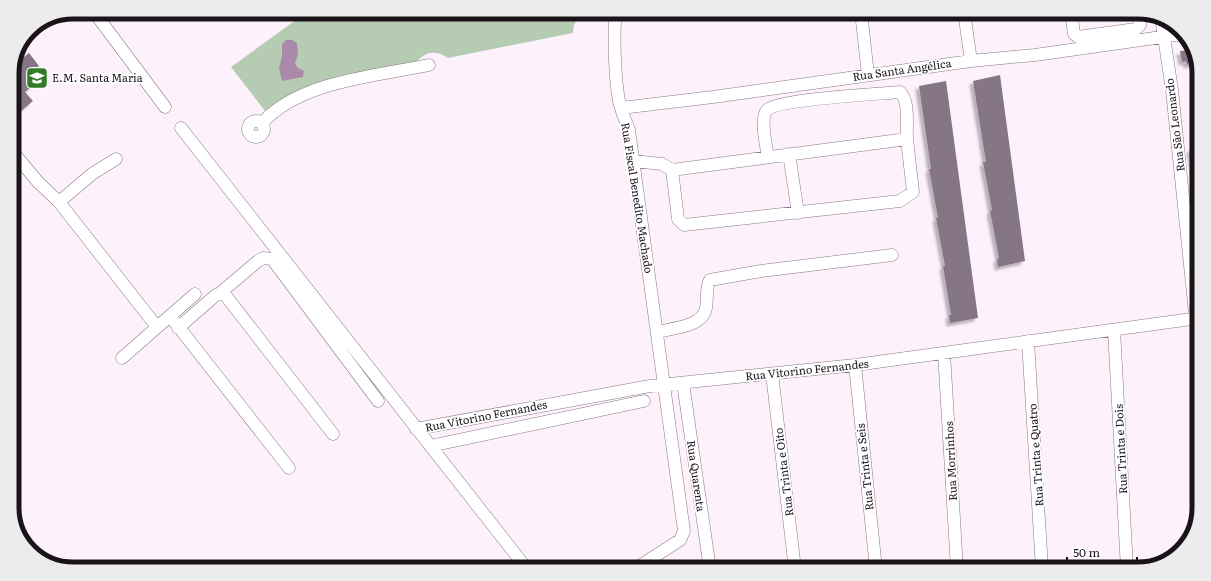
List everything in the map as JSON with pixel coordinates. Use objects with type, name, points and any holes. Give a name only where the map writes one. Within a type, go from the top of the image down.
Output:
[{"type":"street","points":[[99,19],[165,107]]},
{"type":"street","name":"Rua Fiscal Benedito Machado","points":[[612,19],[610,32],[618,92],[621,108],[629,130],[684,531],[680,540],[646,562]]},
{"type":"street","points":[[862,19],[868,75]]},
{"type":"street","points":[[965,19],[971,60]]},
{"type":"street","points":[[1072,19],[1074,34],[1078,37],[1136,29],[1140,25],[1140,19]]},
{"type":"street","name":"Rua São Leonardo","points":[[1162,25],[1172,90],[1192,266]]},
{"type":"street","name":"Rua Santa Angélica","points":[[621,108],[971,60],[1035,55],[1177,35]]},
{"type":"street","points":[[262,123],[268,116],[291,100],[315,89],[429,65]]},
{"type":"street","points":[[672,170],[678,219],[684,225],[900,201],[913,192],[906,138],[906,105],[904,95],[900,92],[802,101],[776,105],[768,109],[763,117],[768,157]]},
{"type":"street","points":[[180,128],[521,562]]},
{"type":"street","points":[[633,161],[662,164],[672,170],[906,138]]},
{"type":"street","points":[[789,154],[798,213]]},
{"type":"street","points":[[19,159],[38,182],[59,202],[157,327]]},
{"type":"street","points":[[59,202],[92,174],[116,159]]},
{"type":"street","points":[[657,332],[688,325],[701,318],[706,309],[706,288],[710,280],[740,274],[892,255]]},
{"type":"street","points":[[178,328],[258,261],[263,258],[272,259],[378,400]]},
{"type":"street","points":[[122,358],[195,294]]},
{"type":"street","points":[[219,294],[226,296],[333,434]]},
{"type":"street","points":[[170,316],[289,468]]},
{"type":"street","name":"Rua Vitorino Fernandes","points":[[416,429],[609,392],[855,365],[1192,320]]},
{"type":"street","name":"Rua Trinta e Dois","points":[[1114,330],[1127,562]]},
{"type":"street","name":"Rua Trinta e Quatro","points":[[1028,341],[1042,562]]},
{"type":"street","name":"Rua Morrinhos","points":[[944,353],[958,562]]},
{"type":"street","name":"Rua Trinta e Seis","points":[[855,365],[875,562]]},
{"type":"street","name":"Rua Trinta e Oito","points":[[772,374],[794,562]]},
{"type":"street","name":"Rua Quarenta","points":[[683,383],[709,562]]},
{"type":"street","points":[[430,446],[644,401]]},
{"type":"green space","points":[[297,19],[578,19],[574,25],[573,33],[448,58],[444,55],[431,53],[423,56],[416,63],[313,84],[287,96],[265,111],[231,67]]},
{"type":"shaded area","points":[[286,40],[292,40],[297,43],[298,54],[295,64],[298,68],[304,71],[303,77],[282,81],[279,68],[282,56],[282,44]]},
{"type":"building","points":[[1187,50],[1191,64],[1188,65],[1185,61],[1182,62],[1180,51]]},
{"type":"building","points":[[29,53],[39,66],[29,73],[37,82],[25,92],[33,101],[21,111],[19,108],[19,70],[21,59]]},
{"type":"building","points":[[1000,75],[1025,261],[998,267],[997,259],[999,258],[990,211],[992,210],[983,162],[986,162],[973,81]]},
{"type":"building","points":[[946,81],[978,318],[950,323],[949,315],[951,315],[943,266],[945,266],[936,218],[938,218],[929,169],[931,169],[919,86]]},
{"type":"building","points":[[1190,149],[1192,149],[1192,159]]},
{"type":"place","name":"E.M. Santa Maria","points":[[37,78]]}]
